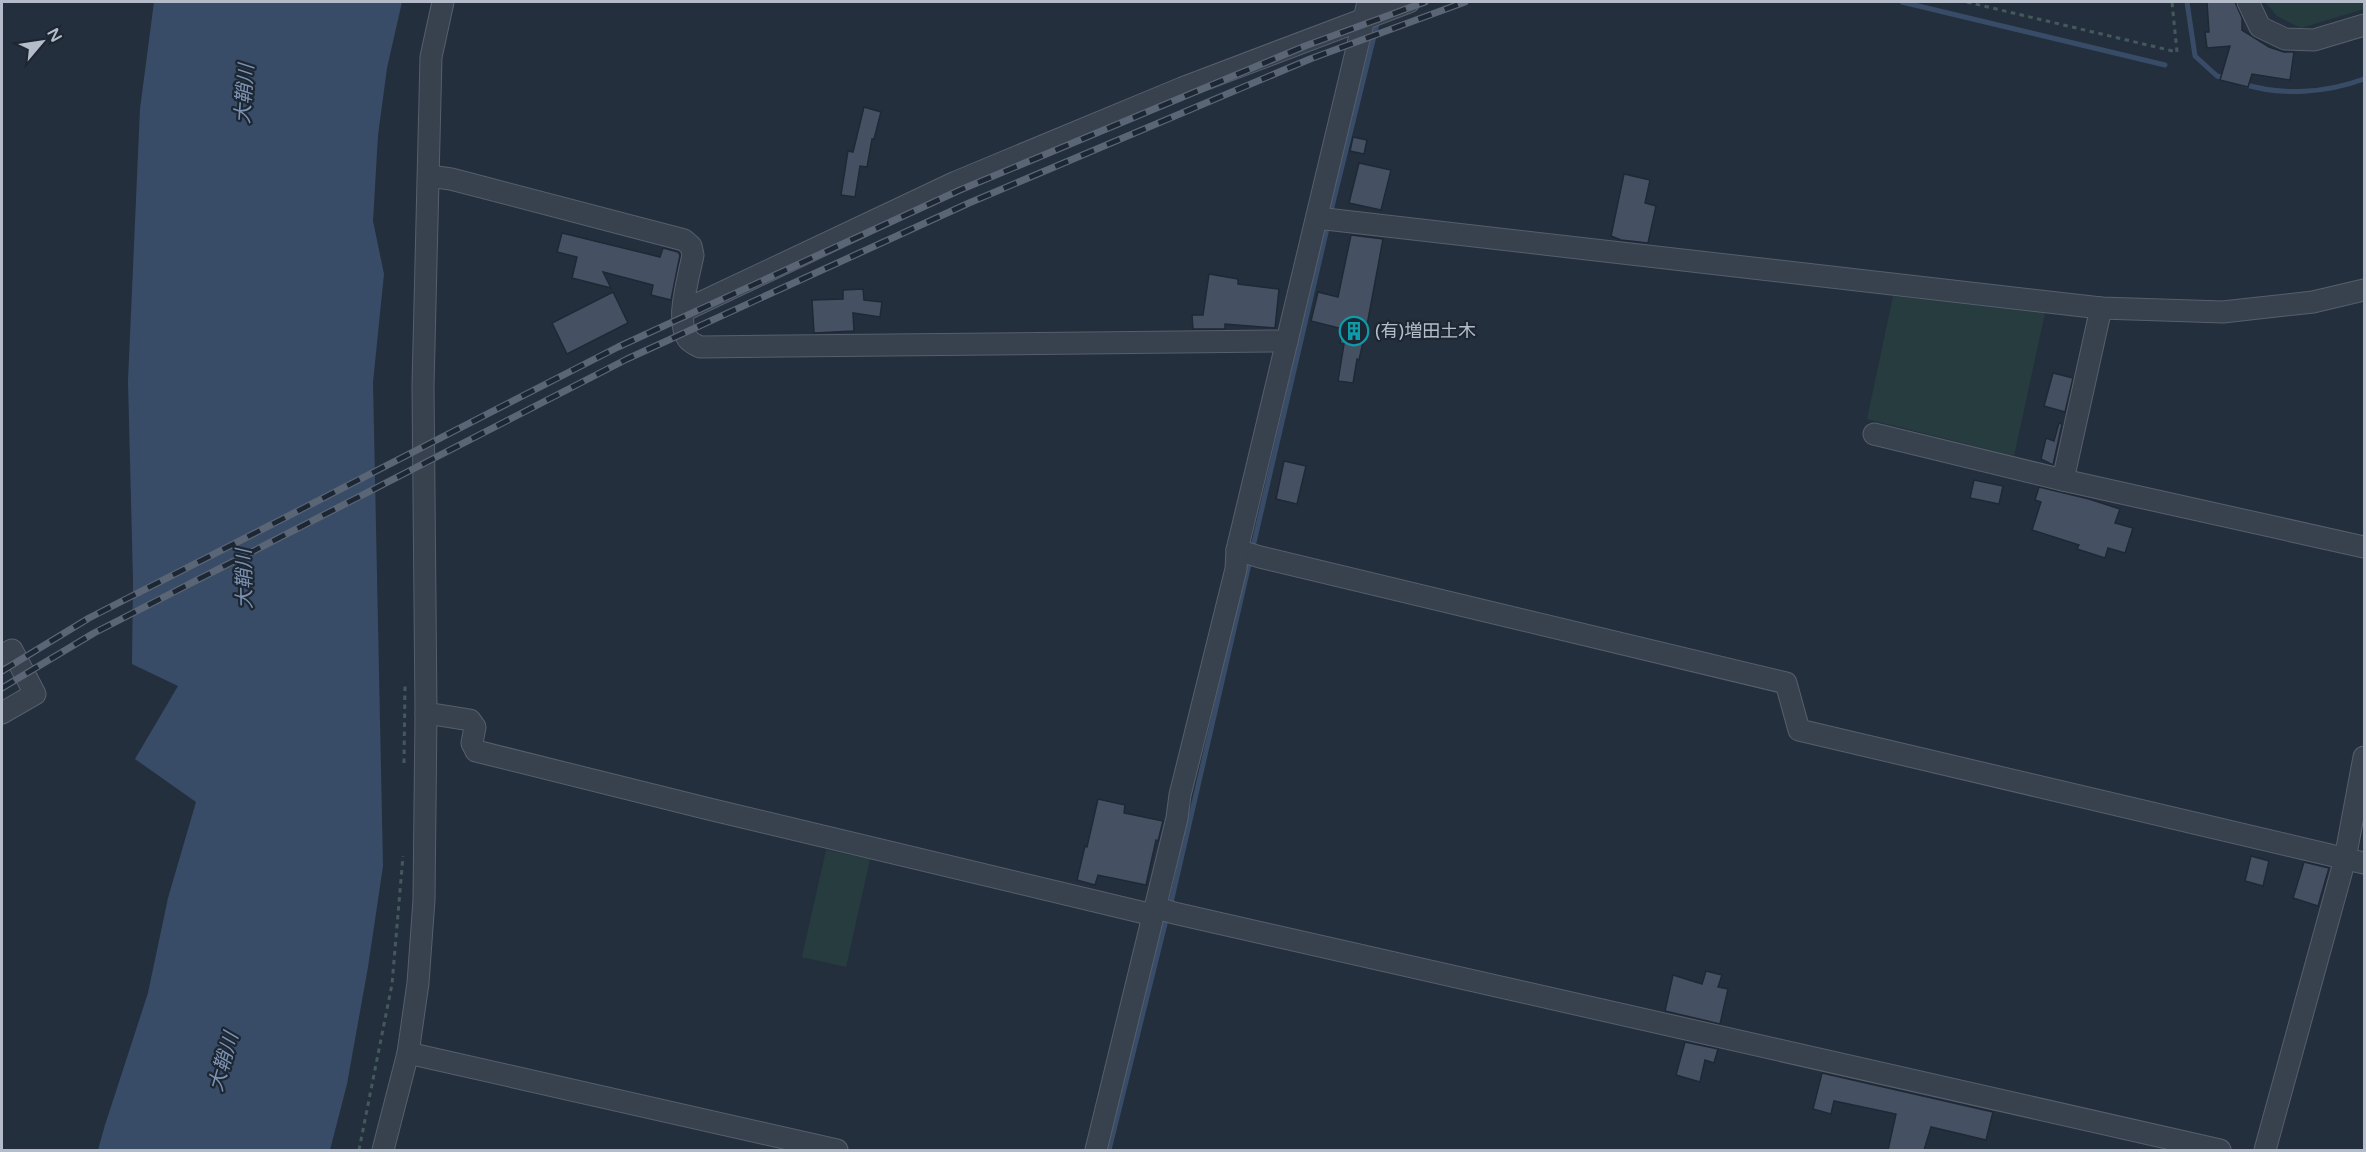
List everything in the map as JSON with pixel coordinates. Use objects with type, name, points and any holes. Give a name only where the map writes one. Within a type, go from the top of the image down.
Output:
[{"type":"street","points":[[383,1150],[408,1053],[418,982],[424,900],[426,713],[423,386],[431,57],[443,2]]},
{"type":"street","points":[[683,311],[956,182],[1372,11],[1409,2]]},
{"type":"street","points":[[2247,2],[2260,27],[2285,39],[2314,40],[2364,25]]},
{"type":"street","points":[[1096,1150],[1160,911],[1178,818],[1180,795],[1236,568],[1247,553],[1287,342],[1325,219],[1372,11]]},
{"type":"street","points":[[429,176],[451,179],[684,240],[691,246],[693,255],[682,328],[689,342],[700,347],[1275,340],[1287,342]]},
{"type":"street","points":[[1325,219],[2101,308],[2223,312],[2313,302],[2364,290]]},
{"type":"street","points":[[2063,480],[2101,308]]},
{"type":"street","points":[[1874,434],[2063,480],[2364,548]]},
{"type":"street","points":[[1247,553],[1786,683],[1799,730],[2355,861]]},
{"type":"street","points":[[2,655],[12,650],[35,694],[2,713]]},
{"type":"street","points":[[426,713],[470,720],[475,727],[472,743],[476,750],[709,809],[2220,1150]]},
{"type":"street","points":[[2265,1150],[2355,861],[2364,757]]},
{"type":"street","points":[[408,1053],[837,1150]]},
{"type":"path","points":[[1967,2],[2177,52],[2172,2]]},
{"type":"path","points":[[404,769],[405,675]]},
{"type":"path","points":[[359,1150],[392,984],[404,852]]},
{"type":"green space","points":[[2265,2],[2364,2],[2364,9],[2301,28],[2277,16]]},
{"type":"green space","points":[[1893,296],[2045,313],[2014,456],[1867,419]]},
{"type":"green space","points":[[826,850],[870,859],[846,967],[802,957]]},
{"type":"water","name":"大鞘川","points":[[154,2],[402,2],[387,68],[378,135],[373,221],[384,274],[373,382],[383,866],[347,1084],[330,1150],[98,1150],[148,993],[168,898],[196,802],[135,759],[178,686],[132,664],[133,580],[128,381],[140,109]]},
{"type":"building","points":[[2207,2],[2235,2],[2242,18],[2242,30],[2269,47],[2284,52],[2294,52],[2290,80],[2252,74],[2248,87],[2220,80],[2230,46],[2207,48],[2205,32],[2209,32]]},
{"type":"building","points":[[864,107],[881,112],[874,139],[872,139],[867,167],[860,166],[855,197],[841,195],[848,151],[853,152]]},
{"type":"building","points":[[1353,137],[1367,140],[1364,154],[1350,151]]},
{"type":"building","points":[[1359,163],[1391,170],[1381,210],[1349,203]]},
{"type":"building","points":[[1624,174],[1650,180],[1645,203],[1656,206],[1648,243],[1621,240],[1611,236]]},
{"type":"building","points":[[562,233],[660,257],[663,248],[678,252],[680,255],[671,300],[651,295],[653,285],[603,272],[611,288],[572,278],[577,257],[557,252]]},
{"type":"building","points":[[1351,235],[1383,239],[1368,320],[1353,383],[1338,381],[1344,344],[1340,343],[1343,329],[1311,321],[1318,292],[1338,297]]},
{"type":"building","points":[[1209,274],[1238,279],[1238,284],[1279,289],[1275,328],[1225,324],[1225,329],[1193,329],[1192,315],[1203,315]]},
{"type":"building","points":[[863,289],[864,300],[882,302],[880,317],[853,313],[854,331],[814,333],[812,300],[843,299],[843,290]]},
{"type":"building","points":[[613,292],[628,323],[567,354],[552,323]]},
{"type":"building","points":[[2053,373],[2073,378],[2065,412],[2044,406]]},
{"type":"building","points":[[2059,423],[2062,424],[2053,465],[2041,459],[2046,438],[2054,441]]},
{"type":"building","points":[[1284,461],[1306,466],[1297,504],[1276,499]]},
{"type":"building","points":[[1974,480],[2003,486],[1999,504],[1970,498]]},
{"type":"building","points":[[2039,487],[2120,509],[2115,523],[2133,528],[2125,553],[2108,548],[2105,558],[2077,549],[2079,545],[2032,530],[2041,502],[2035,500]]},
{"type":"building","points":[[1098,799],[1125,805],[1124,813],[1163,821],[1158,841],[1156,840],[1146,885],[1098,875],[1095,885],[1077,880]]},
{"type":"building","points":[[2251,856],[2269,861],[2263,886],[2245,881]]},
{"type":"building","points":[[2304,862],[2329,868],[2318,906],[2293,898]]},
{"type":"building","points":[[1706,971],[1722,975],[1718,987],[1728,989],[1720,1024],[1665,1011],[1673,975],[1702,984]]},
{"type":"building","points":[[1685,1042],[1718,1049],[1714,1063],[1705,1060],[1700,1082],[1676,1075]]},
{"type":"building","points":[[1822,1073],[1993,1112],[1986,1140],[1931,1127],[1924,1150],[1888,1150],[1896,1114],[1834,1101],[1831,1114],[1813,1109]]},
{"type":"waterway","points":[[1902,2],[2165,65]]},
{"type":"waterway","points":[[2187,2],[2195,56],[2217,76],[2225,78]]},
{"type":"waterway","points":[[1330,215],[1378,20]]},
{"type":"waterway","points":[[2243,84],[2273,90],[2304,91],[2335,87],[2364,79]]},
{"type":"waterway","points":[[1252,551],[1328,224]]},
{"type":"waterway","points":[[1170,907],[1250,560]]},
{"type":"waterway","points":[[1109,1150],[1167,916]]},
{"type":"railway","points":[[2,671],[89,618],[618,347],[960,190],[1305,46],[1425,2]]},
{"type":"railway","points":[[2,688],[94,633],[627,359],[969,203],[1310,59],[1465,2]]},
{"type":"place","name":"(有)増田土木","points":[[1354,331]]}]
